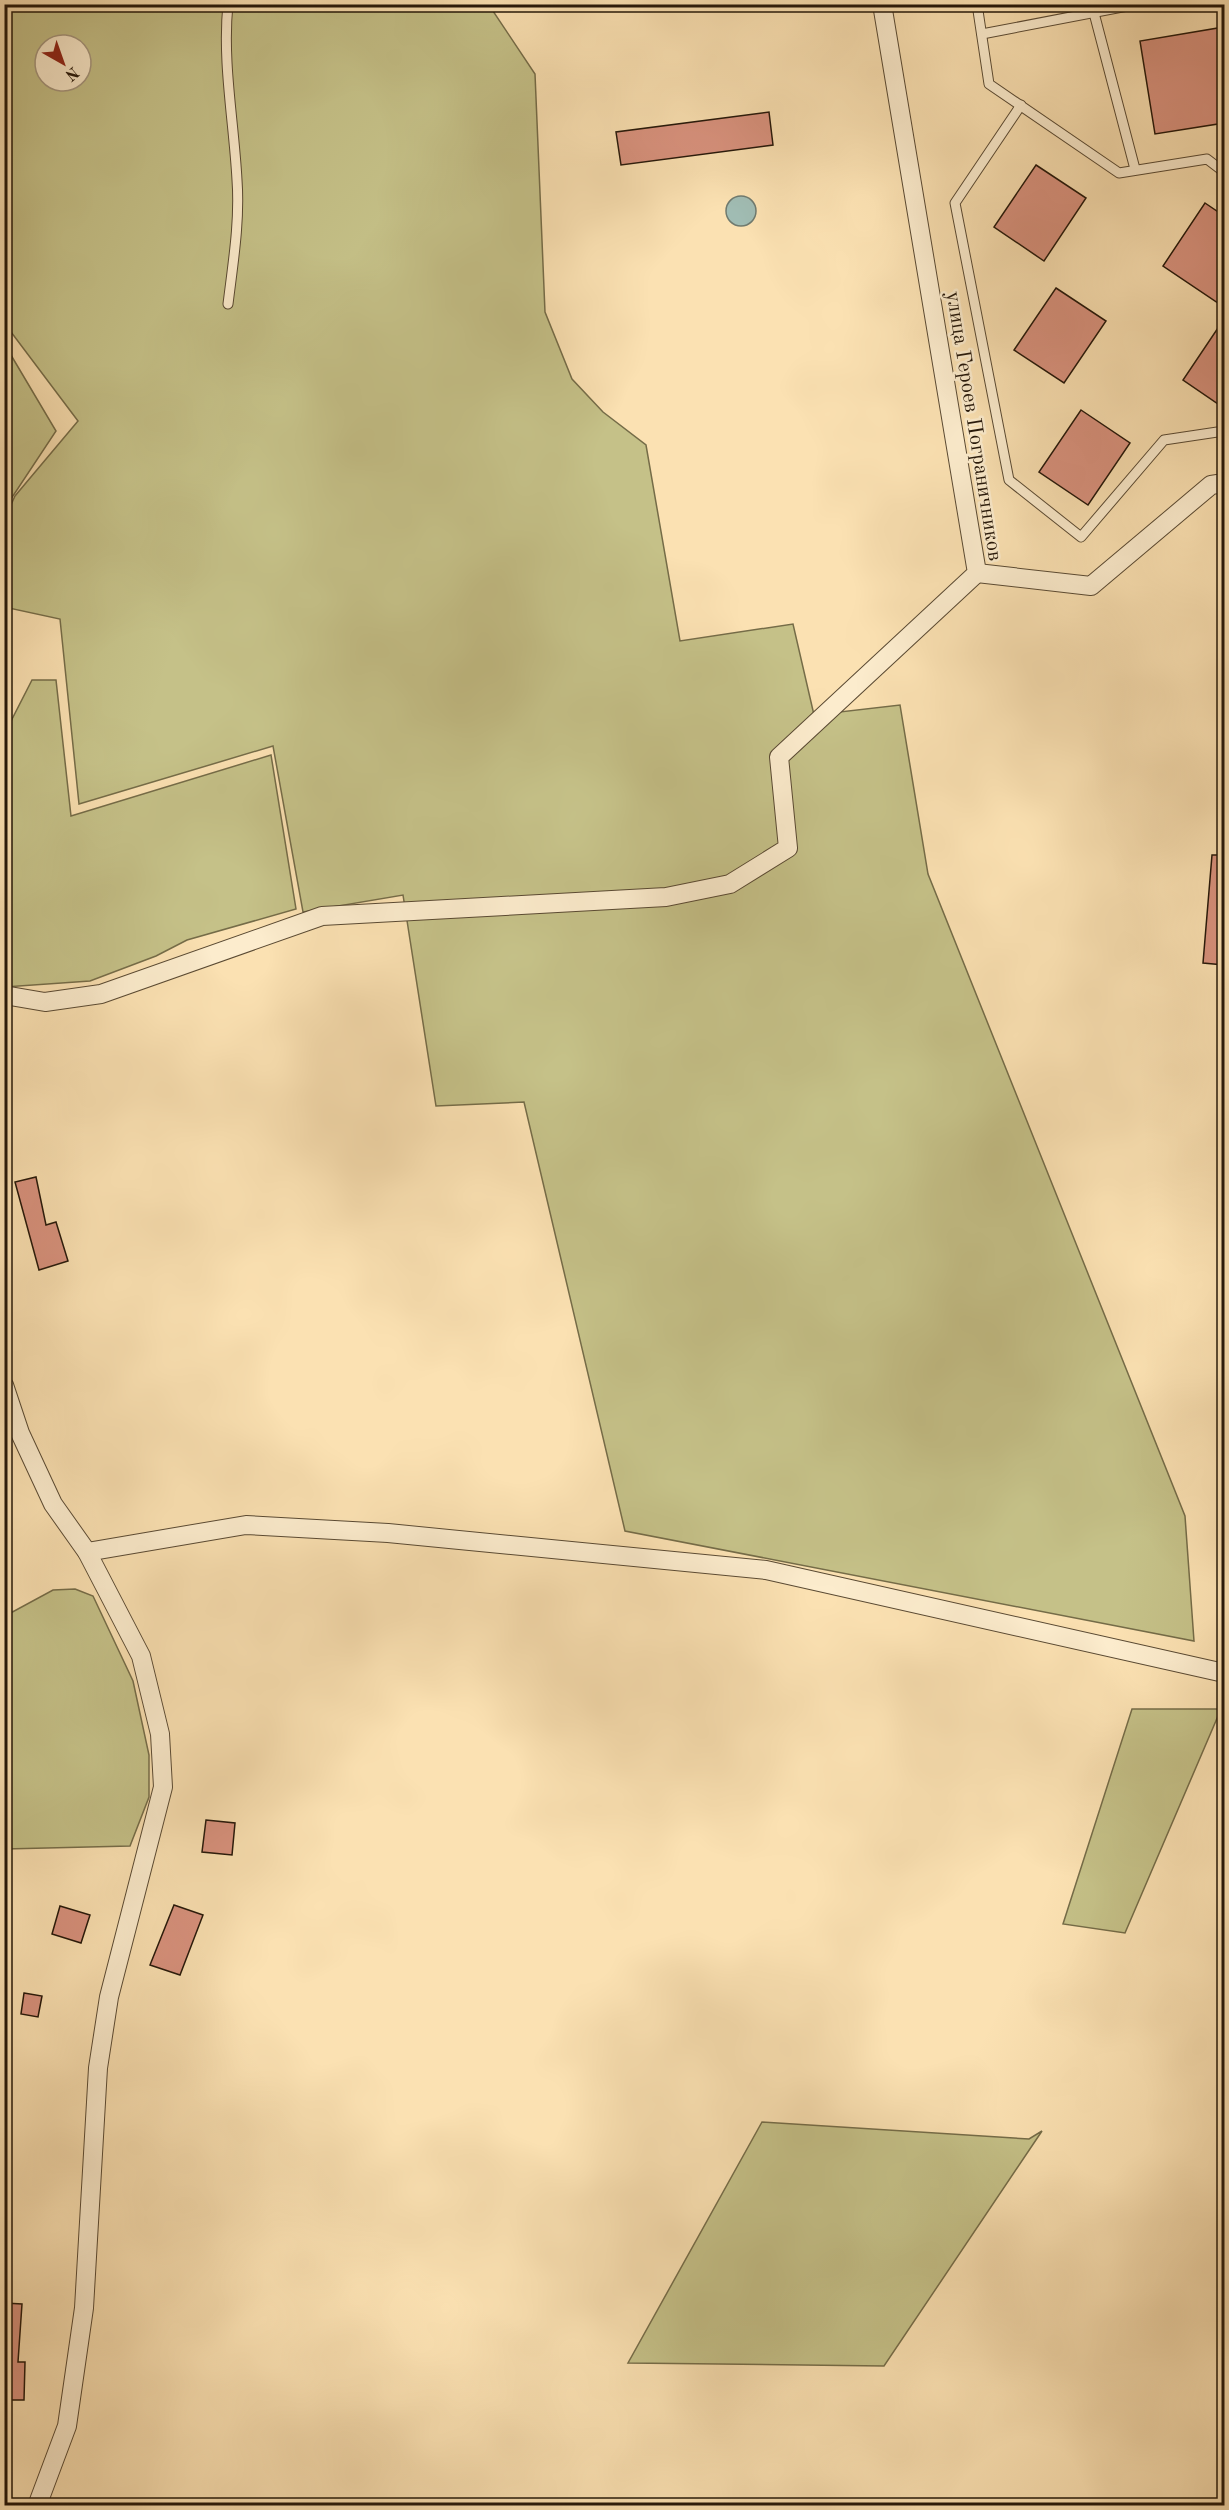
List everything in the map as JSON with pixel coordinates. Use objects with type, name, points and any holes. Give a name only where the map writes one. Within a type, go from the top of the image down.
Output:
[{"type":"street","name":"улица Героев Пограничников","points":[[4,995],[45,1002],[101,994],[322,916],[666,897],[730,884],[788,848],[778,757],[977,573],[882,4]]},
{"type":"street","points":[[977,573],[1091,586],[1210,484],[1224,483]]},
{"type":"street","points":[[4,1385],[20,1433],[53,1504],[87,1552],[141,1656],[160,1734],[164,1787],[109,1997],[98,2067],[82,2320],[67,2426],[37,2505]]},
{"type":"street","points":[[87,1552],[246,1525],[388,1533],[766,1570],[1224,1673]]},
{"type":"lane","points":[[228,4],[230,105],[238,181],[237,223],[228,304]]},
{"type":"lane","points":[[977,4],[990,84],[1119,173],[1208,159],[1224,172]]},
{"type":"lane","points":[[982,34],[1138,4]]},
{"type":"lane","points":[[1094,13],[1135,169]]},
{"type":"lane","points":[[1021,105],[955,203],[1009,480],[1081,537],[1164,440],[1224,431]]},
{"type":"shaded area","points":[[5,5],[489,5],[535,74],[545,312],[572,379],[603,412],[646,445],[680,641],[793,624],[814,715],[900,705],[928,874],[1185,1516],[1194,1641],[625,1531],[524,1102],[436,1106],[403,895],[303,912],[273,746],[79,804],[60,619],[4,607],[5,518],[15,496],[78,421],[5,324]]},
{"type":"shaded area","points":[[5,345],[56,431],[5,508]]},
{"type":"shaded area","points":[[32,680],[56,680],[71,816],[271,755],[296,909],[187,940],[156,956],[90,981],[5,987],[5,722],[11,721]]},
{"type":"shaded area","points":[[75,1589],[93,1596],[133,1681],[149,1755],[149,1797],[130,1846],[5,1849],[5,1616],[53,1590]]},
{"type":"shaded area","points":[[1132,1709],[1221,1709],[1125,1933],[1063,1924]]},
{"type":"shaded area","points":[[762,2122],[1029,2139],[1042,2131],[884,2366],[628,2363]]},
{"type":"water","points":[[741,196],[752,200],[756,211],[752,222],[741,226],[730,222],[726,211],[730,200]]},
{"type":"building","points":[[1224,27],[1224,123],[1155,134],[1140,41]]},
{"type":"building","points":[[769,112],[773,145],[621,165],[616,132]]},
{"type":"building","points":[[1036,165],[1086,198],[1044,261],[994,227]]},
{"type":"building","points":[[1205,203],[1224,216],[1224,307],[1163,266]]},
{"type":"building","points":[[1056,288],[1106,321],[1064,383],[1014,350]]},
{"type":"building","points":[[1224,319],[1224,408],[1183,380]]},
{"type":"building","points":[[1081,410],[1130,443],[1088,505],[1039,472]]},
{"type":"building","points":[[1212,855],[1224,855],[1224,965],[1203,963]]},
{"type":"building","points":[[36,1177],[46,1225],[56,1222],[68,1261],[39,1270],[15,1182]]},
{"type":"building","points":[[206,1820],[235,1823],[232,1855],[202,1852]]},
{"type":"building","points":[[174,1905],[203,1915],[180,1975],[150,1965]]},
{"type":"building","points":[[60,1906],[90,1915],[81,1943],[52,1934]]},
{"type":"building","points":[[24,1993],[42,1996],[38,2017],[21,2014]]},
{"type":"building","points":[[4,2303],[22,2304],[18,2362],[25,2362],[24,2400],[4,2400]]}]
